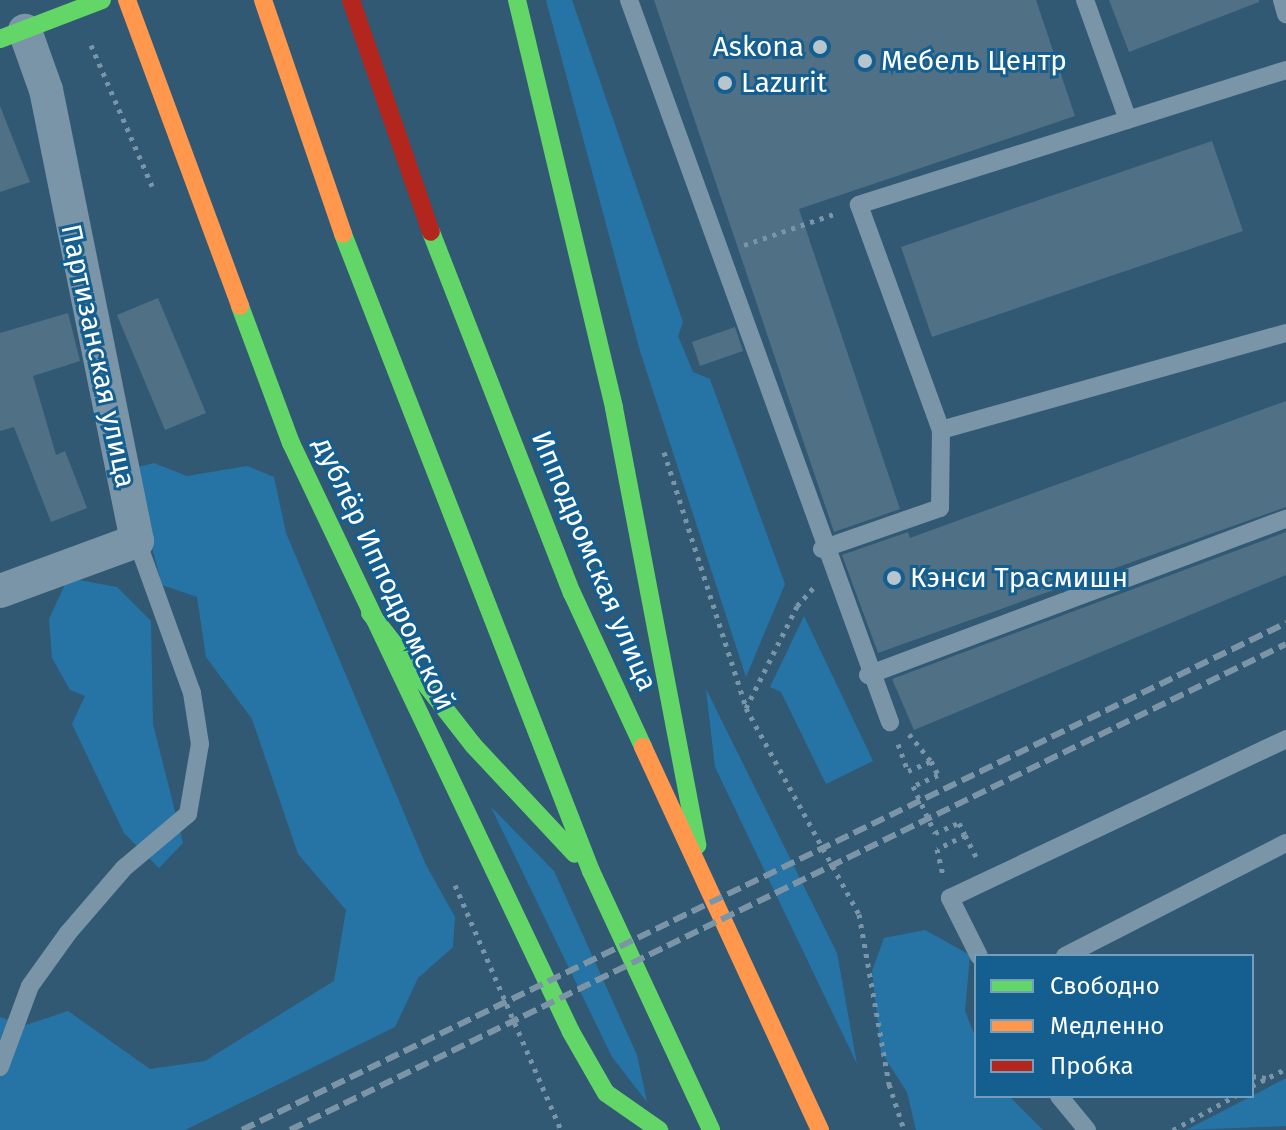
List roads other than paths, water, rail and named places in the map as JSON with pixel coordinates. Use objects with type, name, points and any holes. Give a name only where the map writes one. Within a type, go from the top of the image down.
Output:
[{"type":"main road","points":[[13,35],[102,0]]},
{"type":"main road","name":"дублёр Ипподромской","points":[[127,0],[291,443],[370,613],[606,1093],[659,1130]]},
{"type":"main road","points":[[263,0],[360,282],[591,871],[711,1130]]},
{"type":"main road","name":"Ипподромская улица","points":[[351,0],[432,234],[572,593],[820,1130]]},
{"type":"main road","points":[[517,0],[614,408],[701,867]]},
{"type":"main road","points":[[370,613],[473,745],[591,871]]},
{"type":"street","name":"Партизанская улица","points":[[13,35],[46,90],[137,541]]},
{"type":"street","points":[[0,591],[137,541]]},
{"type":"lane","points":[[629,0],[822,549],[868,675],[890,722]]},
{"type":"lane","points":[[1085,0],[1128,120]]},
{"type":"lane","points":[[1282,0],[1286,14]]},
{"type":"lane","points":[[822,549],[940,508],[941,430],[859,205],[1286,70]]},
{"type":"lane","points":[[941,430],[1286,333]]},
{"type":"lane","points":[[868,675],[1286,519]]},
{"type":"lane","points":[[0,1067],[30,986],[68,933],[124,868],[188,814],[200,744],[192,693],[137,541]]},
{"type":"lane","points":[[978,954],[950,898],[1286,739]]},
{"type":"lane","points":[[1069,954],[1286,843]]},
{"type":"lane","points":[[606,1093],[621,1130]]},
{"type":"lane","points":[[1061,1098],[1087,1130]]},
{"type":"railway","points":[[242,1130],[1286,623]]},
{"type":"railway","points":[[290,1130],[1286,644]]},
{"type":"place","name":"Askona","points":[[820,47]]},
{"type":"place","name":"Мебель Центр","points":[[865,61]]},
{"type":"place","name":"Lazurit","points":[[725,83]]},
{"type":"place","name":"Кэнси Трасмишн","points":[[894,578]]}]
